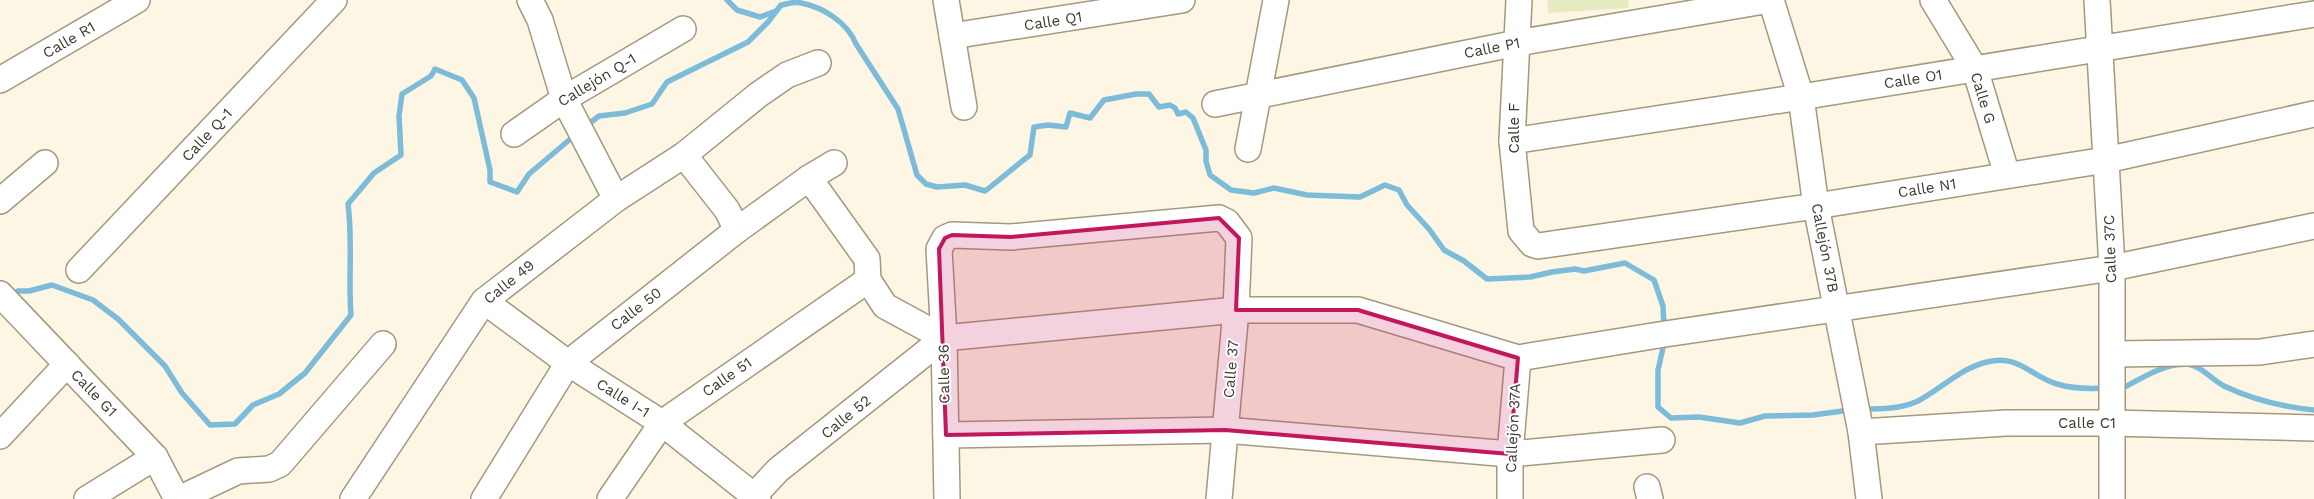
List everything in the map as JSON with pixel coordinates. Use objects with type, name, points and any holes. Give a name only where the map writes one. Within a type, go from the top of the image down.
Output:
[{"type":"street","name":"Calle Q-1","points":[[79,270],[334,0]]},
{"type":"street","points":[[530,0],[540,20],[564,99],[616,199]]},
{"type":"street","points":[[946,0],[964,107]]},
{"type":"street","name":"Calle Q1","points":[[952,36],[1182,0]]},
{"type":"street","points":[[1248,149],[1276,0]]},
{"type":"street","name":"Calle F","points":[[1519,0],[1512,141],[1521,231],[1532,244],[1538,246]]},
{"type":"street","name":"Calle P1","points":[[1215,104],[1517,43],[1771,0]]},
{"type":"street","name":"Callejón 37B","points":[[1771,0],[1801,97],[1816,206],[1861,432],[1869,499]]},
{"type":"street","name":"Calle G","points":[[1933,0],[1975,69],[2007,176]]},
{"type":"street","name":"Calle 37C","points":[[2097,0],[2112,268],[2113,354],[2110,423],[2112,499]]},
{"type":"street","name":"Calle R1","points":[[0,80],[126,3]]},
{"type":"street","name":"Calle O1","points":[[1512,141],[1801,97],[2314,14]]},
{"type":"street","name":"Callejón Q-1","points":[[514,134],[564,99],[683,30]]},
{"type":"street","name":"Calle 49","points":[[353,499],[484,300],[616,199],[684,155],[758,95],[788,74],[818,62]]},
{"type":"street","name":"Calle N1","points":[[1538,246],[1816,206],[2106,160],[2314,114]]},
{"type":"street","points":[[684,155],[727,210],[737,230]]},
{"type":"street","name":"Calle 50","points":[[484,499],[568,363],[737,230],[809,178],[834,163]]},
{"type":"street","points":[[0,201],[45,164]]},
{"type":"street","points":[[809,178],[867,259],[868,280],[885,306],[944,338],[1236,310],[1358,310],[1518,358],[1665,334],[2112,268],[2314,226]]},
{"type":"street","name":"Calle 37","points":[[939,249],[945,238],[952,235],[1011,237],[1219,218],[1227,222],[1239,238],[1236,310],[1219,499]]},
{"type":"street","name":"Calle 36","points":[[939,249],[944,338],[947,499]]},
{"type":"street","name":"Calle 51","points":[[610,499],[662,422],[868,280]]},
{"type":"street","name":"Calle G1","points":[[0,294],[156,457],[178,499]]},
{"type":"street","name":"Calle I-1","points":[[484,300],[568,363],[662,422],[755,498]]},
{"type":"street","name":"Calle 52","points":[[755,498],[778,470],[944,338]]},
{"type":"street","points":[[178,499],[238,471],[269,469],[280,464],[383,344]]},
{"type":"street","points":[[2113,354],[2260,352],[2314,344]]},
{"type":"street","name":"Callejón 37A","points":[[1510,499],[1510,454],[1518,358]]},
{"type":"street","points":[[0,436],[66,364]]},
{"type":"street","name":"Calle C1","points":[[1861,432],[2006,424],[2110,423],[2314,428]]},
{"type":"street","points":[[946,435],[1225,430],[1510,454],[1662,440]]},
{"type":"street","points":[[87,499],[156,457]]},
{"type":"highlighted area","points":[[1219,218],[1239,238],[1236,310],[1358,310],[1518,358],[1510,454],[1225,430],[946,435],[939,249],[945,238],[952,235],[1011,237]]},
{"type":"green space","points":[[1547,0],[1628,0],[1629,8],[1548,13]]},
{"type":"waterway","points":[[727,0],[737,10],[760,17],[776,11]]},
{"type":"waterway","points":[[586,126],[599,116],[625,113],[652,104],[667,82],[748,42],[768,22],[781,5],[799,2],[818,8],[834,17],[852,36],[898,109],[917,175],[926,184],[937,187],[965,185],[985,191],[1030,155],[1034,127],[1048,125],[1066,127],[1070,113],[1090,118],[1104,100],[1136,94],[1149,94],[1159,107],[1170,105],[1175,108],[1178,114],[1186,112],[1193,118],[1206,150],[1206,161],[1210,175],[1231,190],[1254,193],[1274,188],[1307,195],[1360,197],[1385,185],[1399,190],[1407,205],[1429,229],[1444,250],[1464,261],[1487,279],[1530,277],[1575,269],[1584,271],[1625,263],[1654,280],[1663,306],[1664,327]]},
{"type":"waterway","points":[[12,299],[18,291],[29,291],[52,285],[93,300],[118,319],[165,366],[182,393],[210,425],[235,424],[253,405],[279,394],[305,373],[351,315],[348,204],[374,173],[401,155],[399,116],[402,94],[431,76],[435,69],[462,80],[474,98],[490,170],[490,182],[517,192],[529,174],[575,135]]},
{"type":"waterway","points":[[1665,339],[1658,370],[1658,407],[1671,418],[1699,417],[1740,423],[1765,416],[1813,415],[1850,410]]},
{"type":"waterway","points":[[1861,409],[1890,408],[1911,404],[1927,396],[1968,369],[1998,360],[2016,363],[2063,386],[2107,388]]},
{"type":"waterway","points":[[2118,388],[2123,388],[2168,367],[2190,364],[2224,386],[2245,395],[2279,405],[2314,410]]}]
